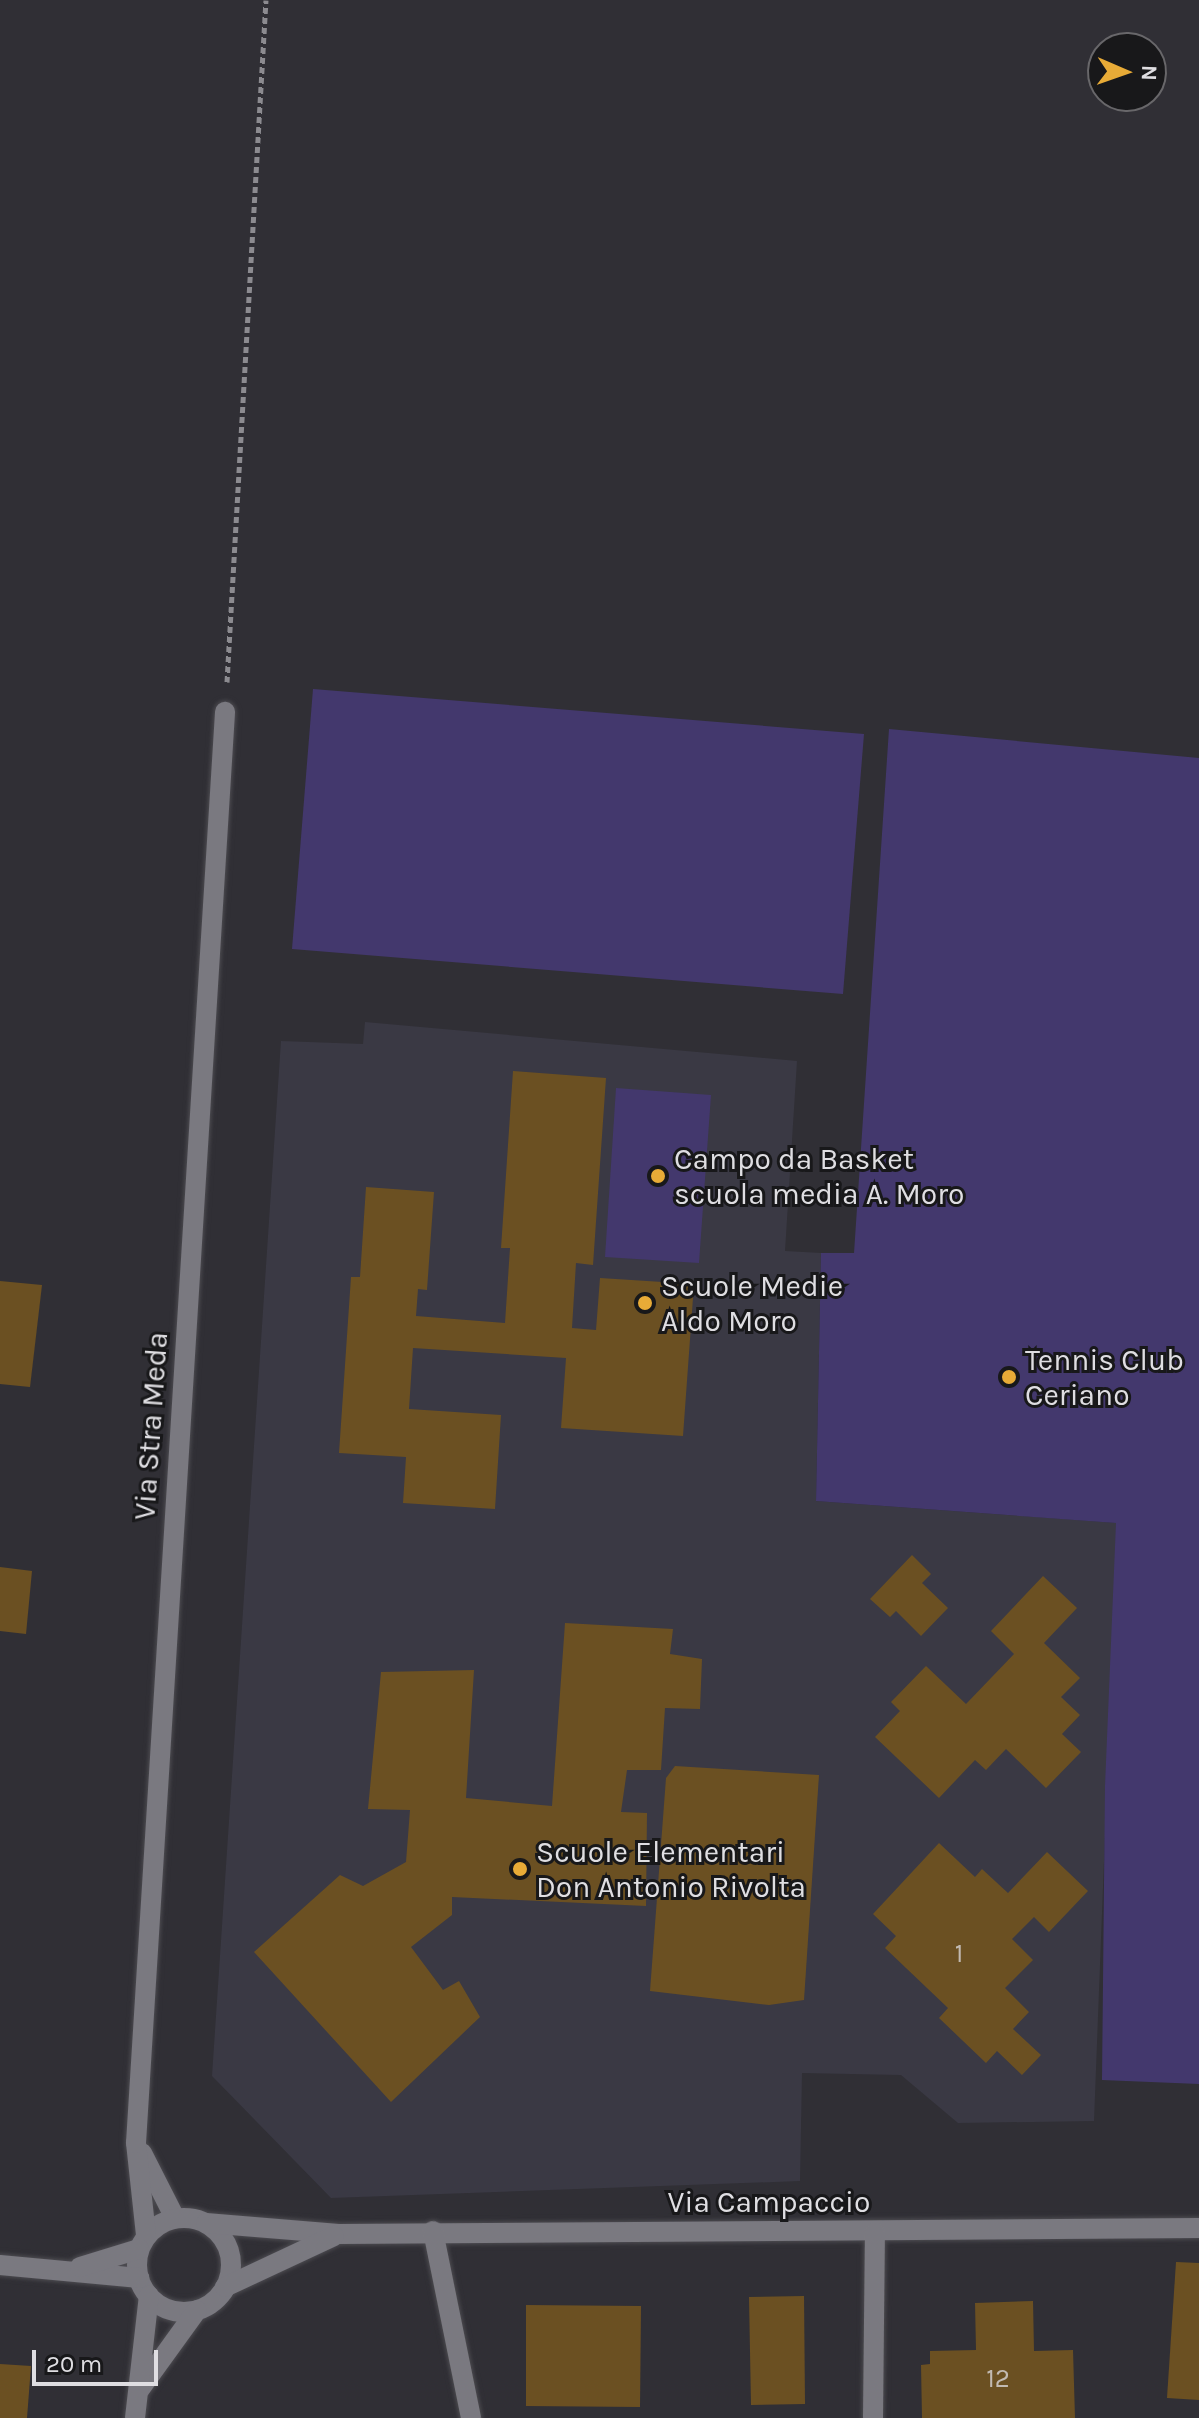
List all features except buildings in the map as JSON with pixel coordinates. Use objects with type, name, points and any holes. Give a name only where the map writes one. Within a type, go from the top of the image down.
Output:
[{"type":"street","name":"Via Stra Meda","points":[[143,2242],[136,2143],[225,712]]},
{"type":"street","points":[[136,2143],[175,2218]]},
{"type":"street","points":[[64,2270],[143,2242],[175,2218],[206,2223],[230,2258],[225,2287],[197,2310],[140,2389]]},
{"type":"street","name":"Via Campaccio","points":[[206,2223],[339,2234],[433,2231],[875,2233],[1199,2228]]},
{"type":"street","points":[[433,2231],[471,2418]]},
{"type":"street","points":[[873,2418],[875,2233]]},
{"type":"street","name":"Via Campaccio","points":[[225,2287],[339,2234]]},
{"type":"street","points":[[135,2418],[140,2389],[143,2242]]},
{"type":"street","points":[[0,2265],[64,2270],[144,2287],[170,2310],[197,2310]]},
{"type":"path","points":[[225,712],[266,0]]},
{"type":"shaded area","points":[[313,689],[864,734],[843,994],[292,949]]},
{"type":"shaded area","name":"Tennis Club Ceriano","points":[[889,729],[1199,758],[1199,2084],[1102,2080],[1105,1786],[1116,1523],[816,1501],[821,1253],[854,1253]]},
{"type":"shaded area","points":[[365,1022],[797,1061],[785,1251],[821,1253],[816,1501],[1117,1523],[1094,2121],[958,2123],[901,2075],[802,2073],[800,2181],[331,2198],[212,2076],[281,1041],[363,1044]]},
{"type":"shaded area","name":"Campo da Basket scuola media A. Moro","points":[[616,1088],[711,1095],[699,1263],[605,1257]]},
{"type":"place","name":"Campo da Basket scuola media A. Moro","points":[[658,1176]]},
{"type":"place","name":"Scuole Medie Aldo Moro","points":[[645,1303]]},
{"type":"place","name":"Tennis Club Ceriano","points":[[1009,1377]]},
{"type":"place","name":"Scuole Elementari Don Antonio Rivolta","points":[[520,1869]]}]
